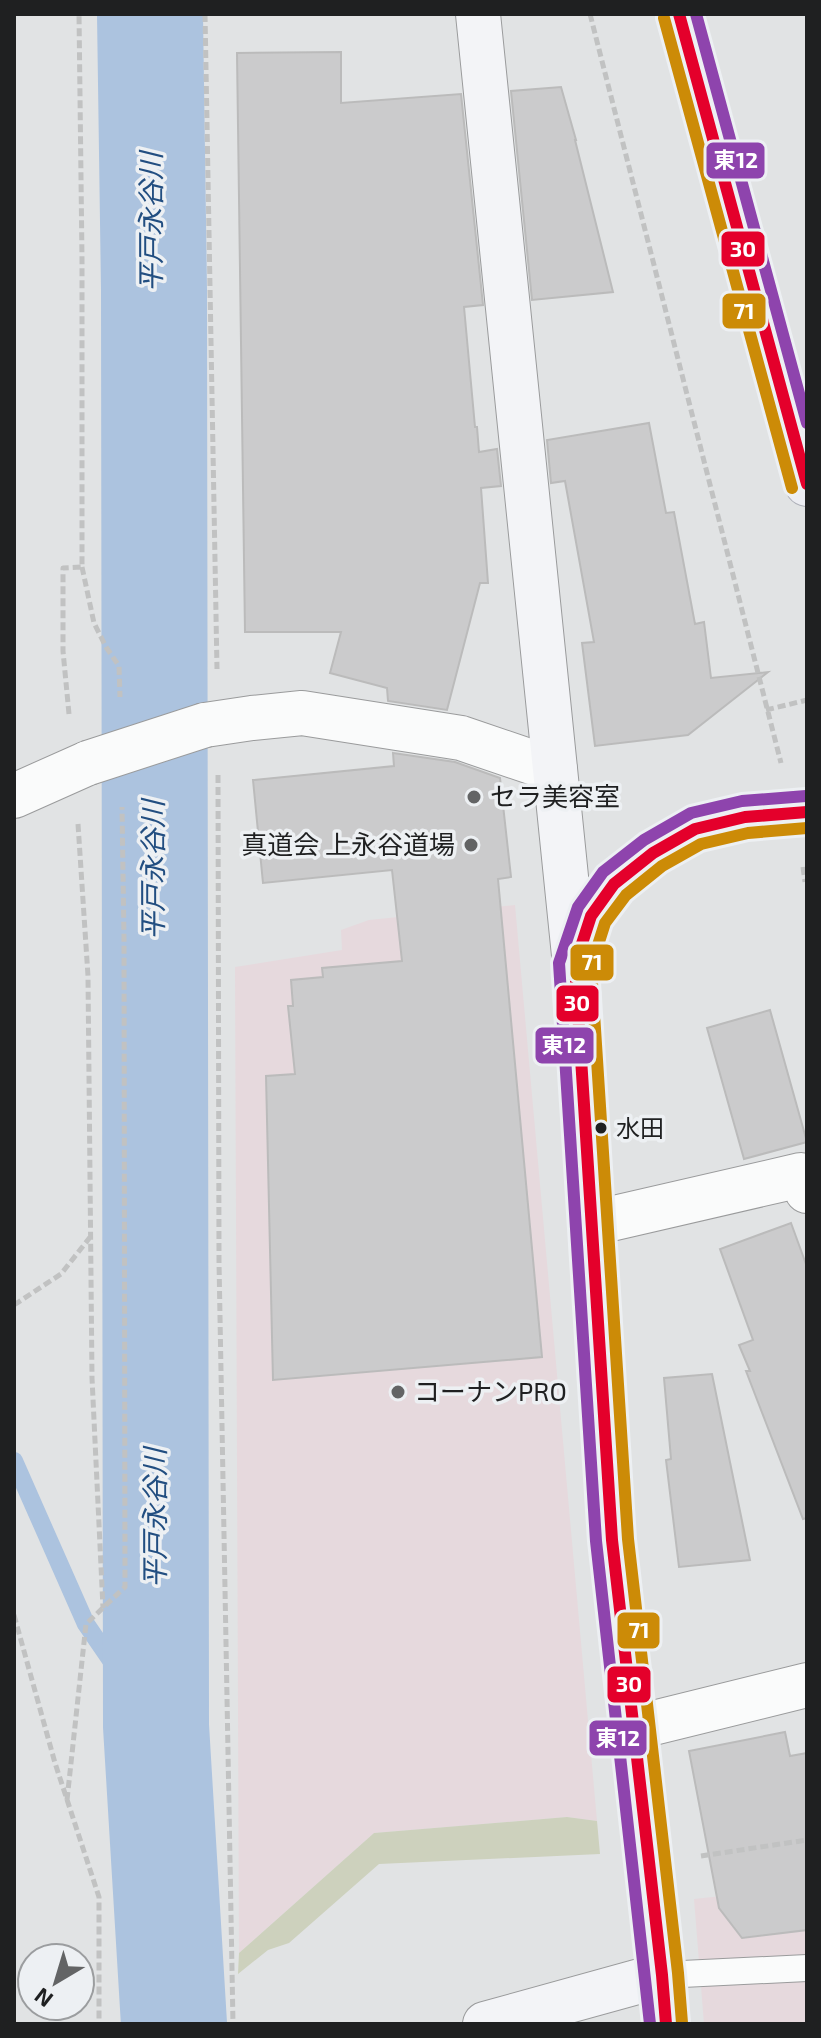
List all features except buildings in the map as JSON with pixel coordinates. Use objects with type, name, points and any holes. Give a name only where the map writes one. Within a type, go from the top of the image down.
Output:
[{"type":"main road","points":[[679,14],[807,484]]},
{"type":"main road","points":[[666,2024],[612,1540],[575,965],[591,916],[614,884],[653,853],[695,829],[745,817],[800,813]]},
{"type":"street","points":[[478,14],[575,965]]},
{"type":"street","points":[[14,796],[88,763],[211,724],[302,713],[461,738],[555,770]]},
{"type":"street","points":[[593,1223],[801,1175],[807,1191]]},
{"type":"street","points":[[633,1728],[807,1685]]},
{"type":"street","points":[[485,2024],[662,1975]]},
{"type":"lane","points":[[662,1975],[807,1968]]},
{"type":"path","points":[[205,14],[211,724],[233,2024]]},
{"type":"path","points":[[590,14],[766,710],[800,813],[805,882]]},
{"type":"path","points":[[82,567],[94,623],[119,666],[120,711]]},
{"type":"path","points":[[766,710],[807,700]]},
{"type":"path","points":[[67,1800],[86,1624],[125,1587],[122,802]]},
{"type":"path","points":[[14,1305],[61,1274],[91,1235]]},
{"type":"path","points":[[14,1615],[55,1763],[99,1897],[99,2024]]},
{"type":"path","points":[[646,1850],[672,1848],[686,1859],[807,1840]]},
{"type":"shaded area","name":"コーナンPRO","points":[[515,905],[597,1821],[567,1817],[374,1833],[239,1953],[235,967],[342,950],[341,930],[369,920]]},
{"type":"shaded area","points":[[807,1887],[807,2024],[704,2024],[694,1899]]},
{"type":"green space","points":[[567,1817],[597,1821],[600,1854],[379,1864],[289,1943],[268,1950],[238,1974],[239,1953],[374,1833]]},
{"type":"waterway","name":"平戸永谷川","points":[[150,14],[154,290],[156,1726],[174,2024]]},
{"type":"waterway","name":"平戸永谷川","points":[[14,1461],[86,1624],[156,1726]]},
{"type":"transit line","name":"30","points":[[679,14],[807,484]]},
{"type":"transit line","name":"東12","points":[[696,14],[807,423]]},
{"type":"transit line","name":"71","points":[[664,18],[792,488]]},
{"type":"transit line","name":"東12","points":[[650,2024],[596,1541],[559,963],[578,907],[603,872],[644,840],[691,813],[742,801],[806,796]]},
{"type":"transit line","name":"30","points":[[666,2024],[612,1540],[575,965],[591,916],[614,884],[653,853],[695,829],[745,817],[807,812]]},
{"type":"transit line","name":"71","points":[[682,2023],[628,1539],[591,967],[605,923],[626,895],[662,866],[701,844],[748,833],[807,828]]},
{"type":"place","name":"セラ美容室","points":[[474,797]]},
{"type":"place","name":"真道会 上永谷道場","points":[[471,845]]},
{"type":"place","name":"水田","points":[[601,1128]]},
{"type":"place","name":"コーナンPRO","points":[[398,1392]]}]
